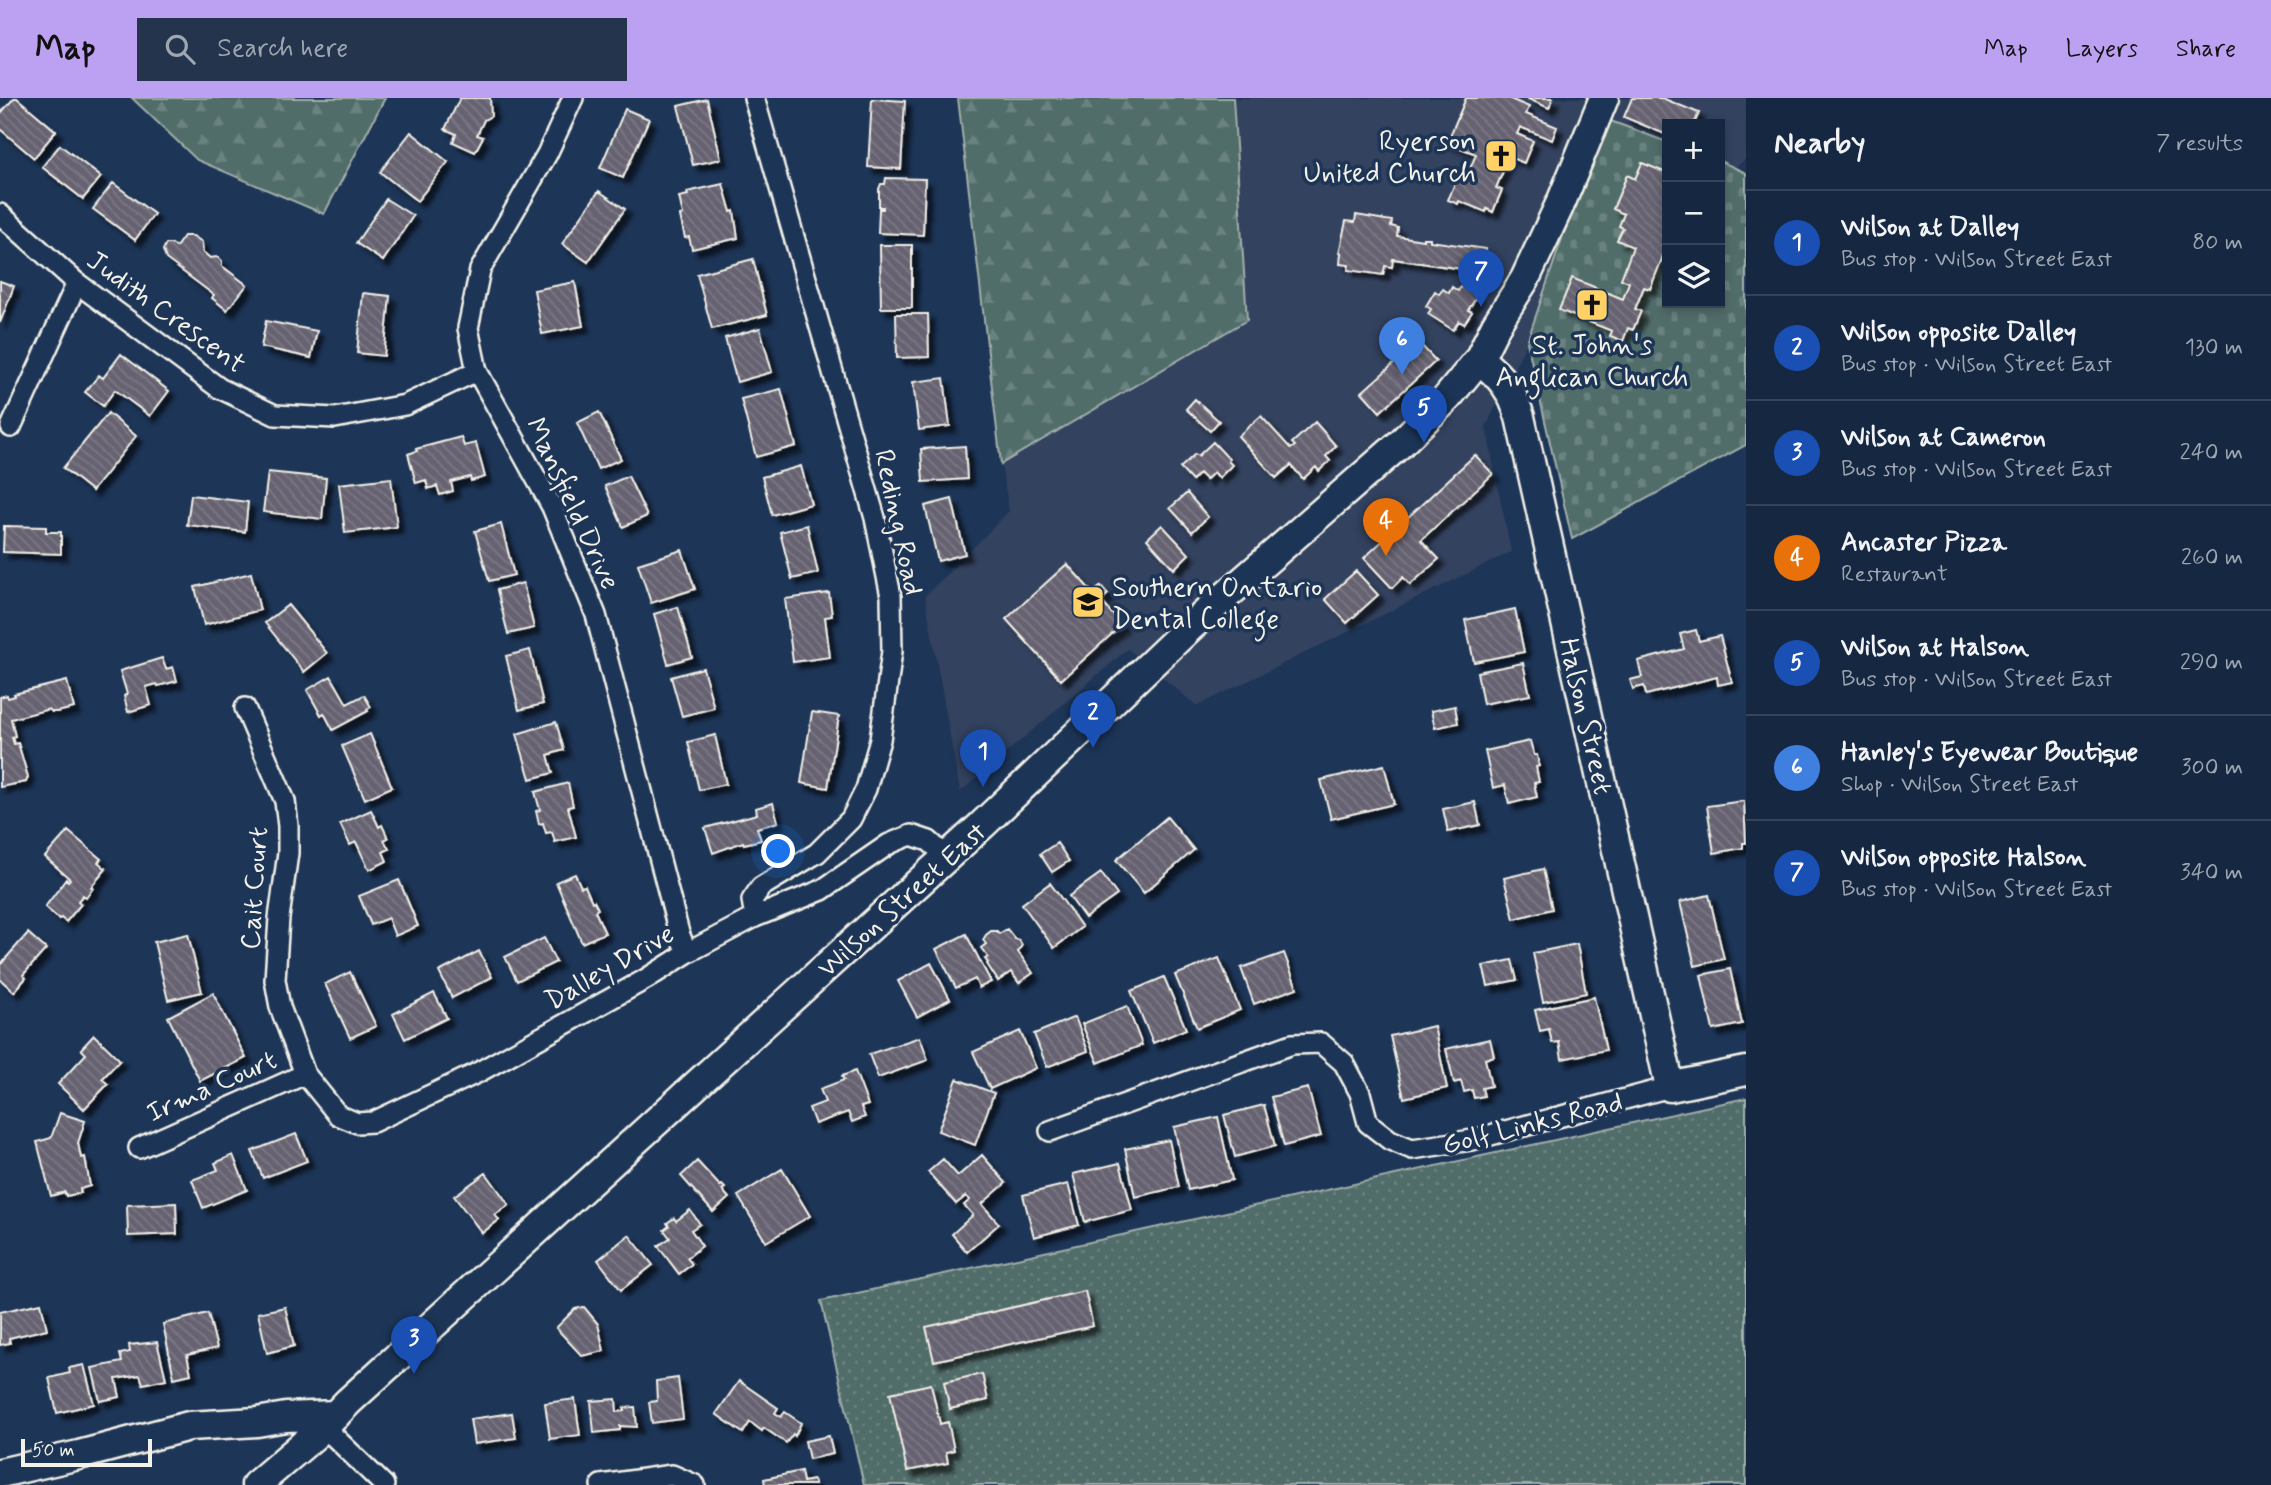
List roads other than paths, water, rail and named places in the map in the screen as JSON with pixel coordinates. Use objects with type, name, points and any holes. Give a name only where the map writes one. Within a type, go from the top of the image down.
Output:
[{"type":"main road","name":"Wilson Street East","points":[[256,1485],[947,857],[1189,628],[1401,443],[1447,398],[1479,359],[1496,325],[1525,279],[1604,98]]},
{"type":"main road","name":"Halson Street","points":[[1479,359],[1500,376],[1513,394],[1520,417],[1670,1087]]},
{"type":"main road","name":"Golf Links Road","points":[[1670,1087],[1746,1071]]},
{"type":"main road","points":[[0,1473],[79,1455],[254,1408],[305,1402],[336,1415]]},
{"type":"main road","points":[[189,1426],[336,1415]]},
{"type":"main road","points":[[257,1422],[283,1439],[294,1452]]},
{"type":"street","name":"Mansfield Drive","points":[[573,98],[547,154],[480,270],[468,328],[477,371],[552,507],[596,615],[679,933],[687,953]]},
{"type":"street","name":"Reding Road","points":[[754,98],[874,518],[891,596],[892,637],[880,740],[866,789],[851,819],[817,853],[761,887],[752,900],[755,917]]},
{"type":"street","name":"Judith Crescent","points":[[0,214],[77,283],[219,388],[275,415],[335,418],[405,405],[477,371]]},
{"type":"street","points":[[11,427],[77,283]]},
{"type":"street","name":"Cait Court","points":[[245,708],[285,801],[288,853],[279,918],[275,980],[280,1007],[305,1074]]},
{"type":"street","name":"Dalley Drive","points":[[305,1074],[338,1115],[357,1123],[373,1122],[477,1073],[755,917],[822,890],[889,844],[911,835],[929,841],[947,857]]},
{"type":"street","name":"Golf Links Road","points":[[1050,1131],[1292,1044],[1321,1043],[1345,1063],[1360,1093],[1368,1123],[1390,1140],[1412,1149],[1472,1140],[1670,1087]]},
{"type":"street","name":"Irma Court","points":[[139,1148],[305,1074]]},
{"type":"street","points":[[336,1415],[384,1485]]},
{"type":"street","points":[[601,1485],[672,1475],[695,1485]]},
{"type":"place","name":"Ryerson United Church","points":[[1501,156]]},
{"type":"place","name":"St. John's Anglican Church","points":[[1592,305]]},
{"type":"place","name":"Wilson opposite Halson","points":[[1481,307]]},
{"type":"place","name":"Hanley's Eyewear Boutique","points":[[1402,375]]},
{"type":"place","name":"Wilson at Halson","points":[[1424,443]]},
{"type":"place","name":"Ancaster Pizza","points":[[1386,556]]},
{"type":"place","name":"Southern Ontario Dental College","points":[[1088,602]]},
{"type":"place","name":"Wilson opposite Dalley","points":[[1093,748]]},
{"type":"place","name":"Wilson at Dalley","points":[[983,787]]},
{"type":"place","name":"Wilson at Cameron","points":[[414,1374]]}]
